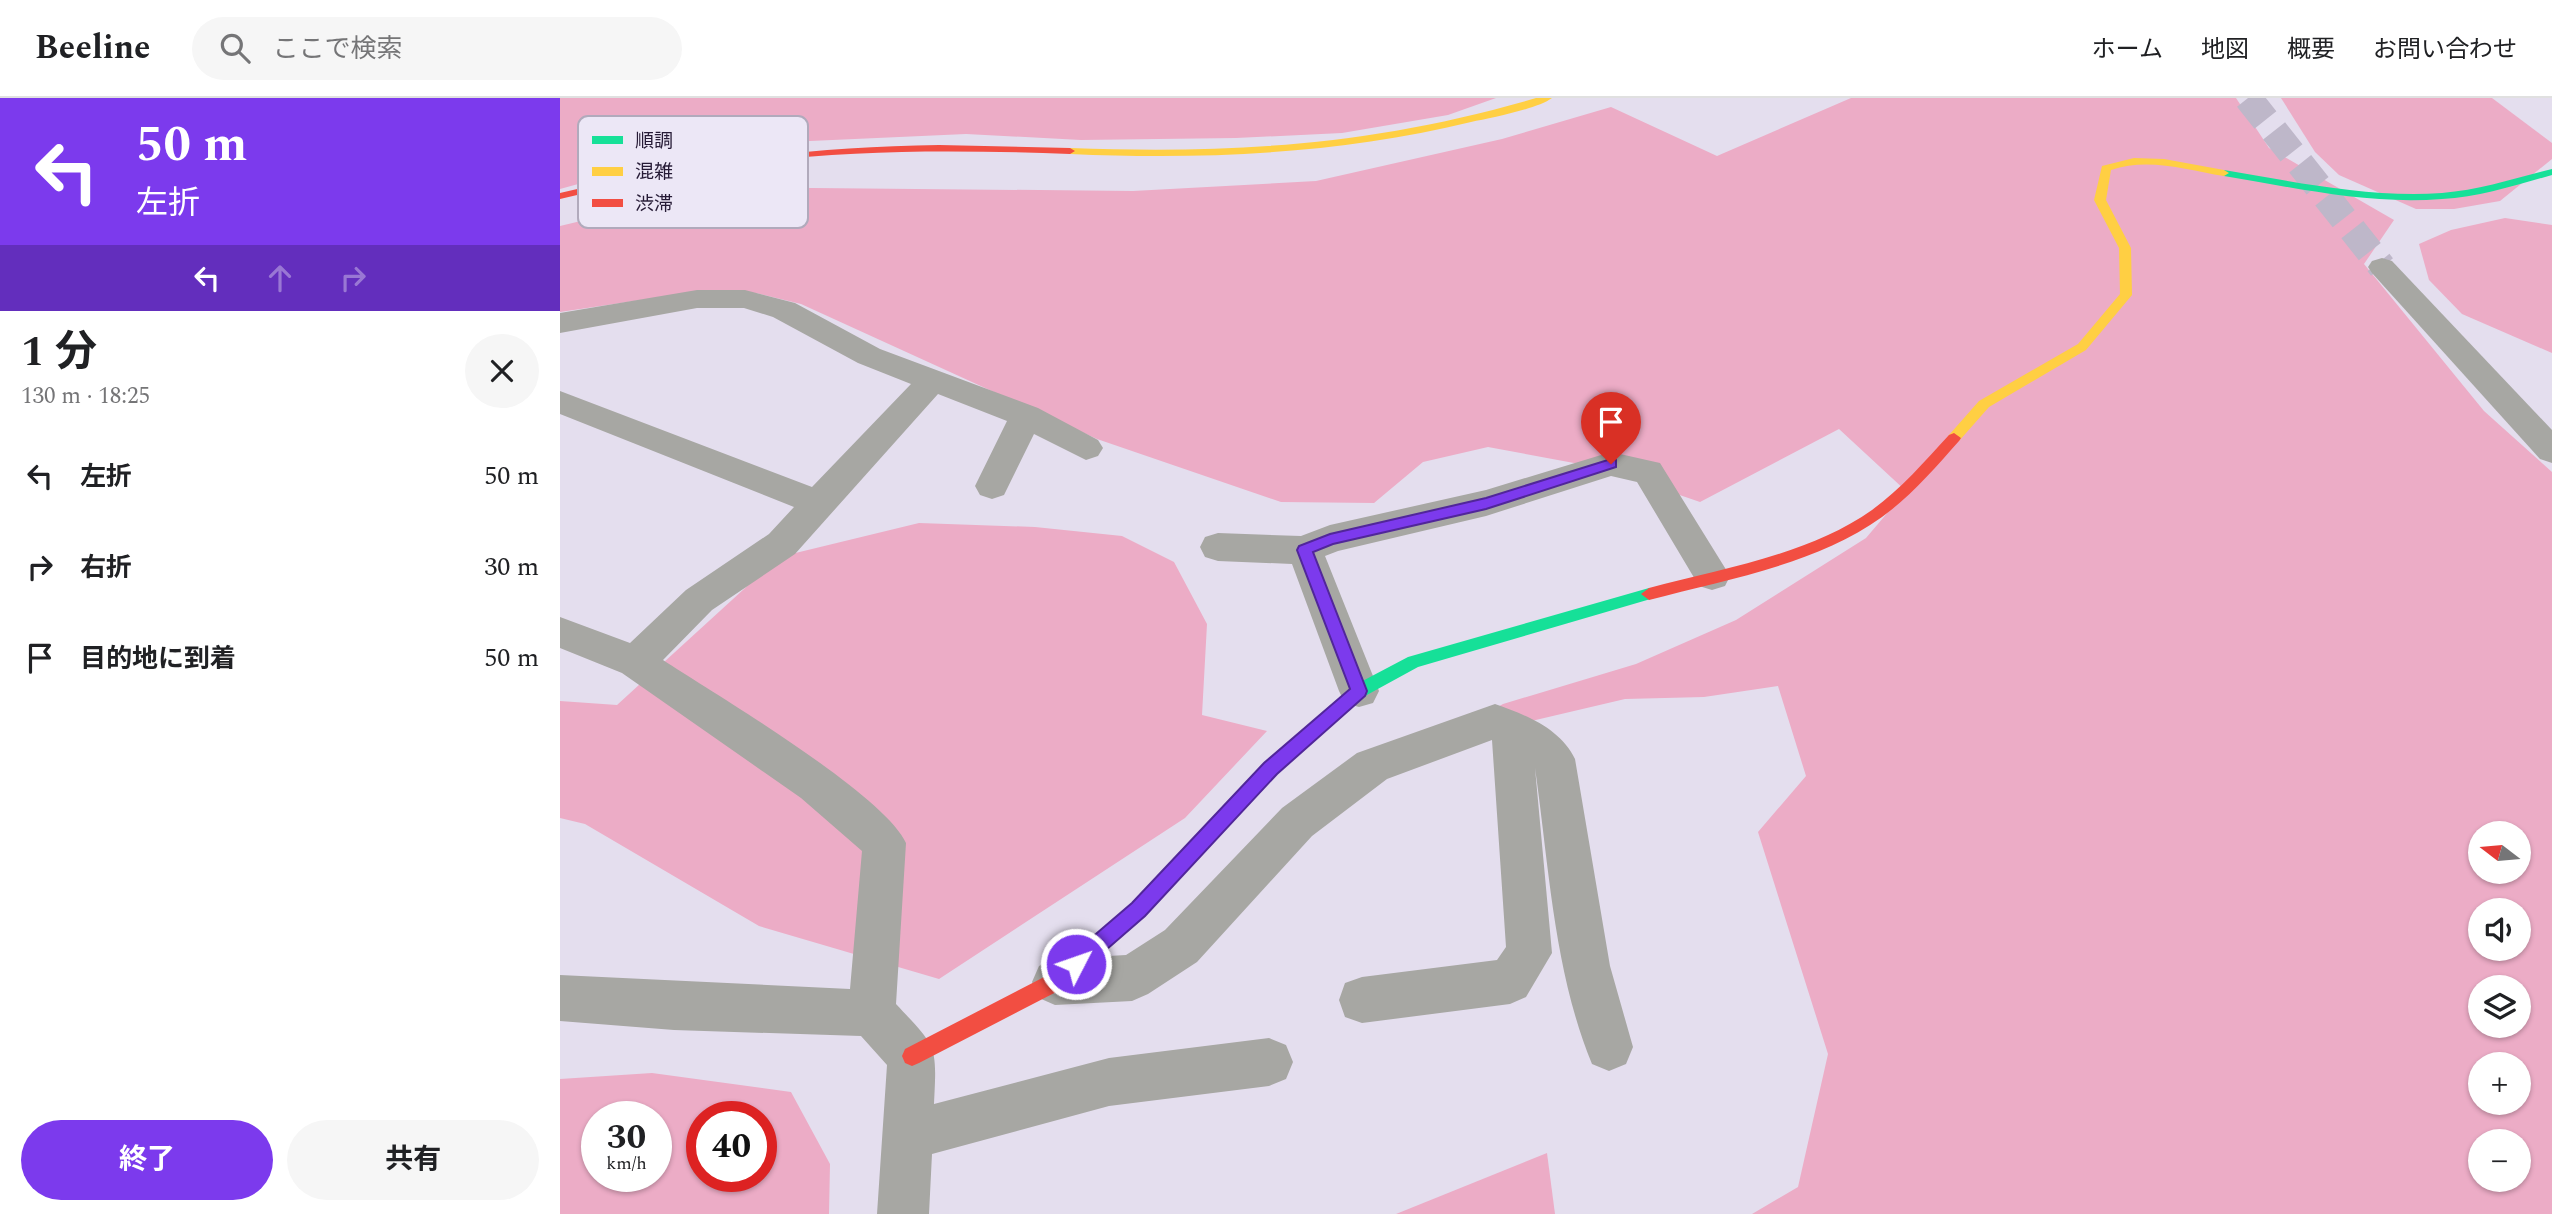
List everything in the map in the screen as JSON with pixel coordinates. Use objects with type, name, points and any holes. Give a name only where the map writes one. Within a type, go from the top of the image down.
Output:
[{"type":"street","points":[[808,153],[940,146],[1094,153],[1270,152],[1361,143],[1510,110],[1548,98]]},
{"type":"street","points":[[912,1056],[1055,982],[1138,909],[1270,768],[1359,691],[1414,662],[1796,552],[1864,522],[1918,479],[1984,404],[2082,347],[2126,295],[2125,248],[2100,200],[2106,168],[2121,161],[2141,161],[2382,197],[2442,196],[2485,190],[2552,172]]},
{"type":"street","points":[[560,196],[578,192]]},
{"type":"street","points":[[2382,267],[2552,451]]},
{"type":"street","points":[[560,323],[696,299],[745,299],[783,310],[869,356],[1026,416],[1086,447]]},
{"type":"street","points":[[636,662],[699,600],[782,544],[933,380]]},
{"type":"street","points":[[560,402],[818,503]]},
{"type":"street","points":[[992,486],[1026,416]]},
{"type":"street","points":[[1218,547],[1270,551],[1305,550],[1330,539],[1486,503],[1611,464],[1648,472],[1712,576]]},
{"type":"street","points":[[1305,550],[1359,691]]},
{"type":"street","points":[[560,632],[636,662],[816,785],[884,843],[872,1013]]},
{"type":"street","points":[[1055,982],[1132,978],[1181,946],[1297,822],[1371,766],[1495,721],[1530,737],[1554,758],[1587,966],[1609,1047]]},
{"type":"street","points":[[1362,1000],[1510,981],[1529,953],[1511,728]]},
{"type":"street","points":[[560,998],[674,1006],[872,1013],[912,1056],[903,1214]]},
{"type":"street","points":[[907,1136],[1109,1082],[1269,1062]]},
{"type":"shaded area","points":[[560,98],[1496,98],[1448,115],[1342,133],[1236,138],[1081,140],[966,134],[808,141],[808,116],[578,116],[578,184],[560,189]]},
{"type":"shaded area","points":[[1851,98],[2236,98],[2269,148],[2394,220],[2364,264],[2484,411],[2552,472],[2552,1214],[1752,1214],[1798,1187],[1828,1054],[1758,832],[1806,776],[1778,686],[1704,697],[1625,699],[1430,745],[1503,704],[1636,664],[1736,620],[1866,538],[1906,491],[1839,429],[1700,502],[1601,468],[1488,447],[1423,462],[1374,503],[1281,502],[1097,439],[801,304],[756,293],[695,292],[560,312],[560,226],[578,222],[578,228],[808,228],[808,188],[1133,191],[1316,181],[1502,139],[1611,107],[1717,156]]},
{"type":"shaded area","points":[[2281,98],[2492,98],[2552,143],[2552,159],[2500,201],[2454,209],[2416,209],[2339,175],[2315,152]]},
{"type":"shaded area","points":[[2505,218],[2552,225],[2552,353],[2462,314],[2429,280],[2419,244],[2451,230]]},
{"type":"shaded area","points":[[919,523],[1035,527],[1122,536],[1174,562],[1207,624],[1202,715],[1267,731],[1185,818],[939,979],[759,926],[585,824],[560,818],[560,701],[617,705],[779,557]]},
{"type":"shaded area","points":[[652,1073],[791,1092],[830,1164],[829,1214],[560,1214],[560,1079]]},
{"type":"shaded area","points":[[1547,1153],[1555,1214],[1396,1214]]},
{"type":"tunnel","points":[[2248,98],[2382,267]]},
{"type":"traffic: fast","points":[[2224,173],[2332,191],[2415,197],[2442,196],[2498,187],[2552,172]]},
{"type":"traffic: fast","points":[[1347,702],[1359,691],[1414,662],[1649,594]]},
{"type":"traffic: slow","points":[[1070,151],[1193,154],[1311,147],[1428,129],[1487,116],[1547,98]]},
{"type":"traffic: slow","points":[[1954,438],[1984,404],[2082,347],[2126,295],[2125,248],[2100,200],[2106,168],[2119,163],[2149,161],[2224,173]]},
{"type":"traffic: jam","points":[[808,153],[939,148],[1070,151]]},
{"type":"traffic: jam","points":[[560,196],[578,192]]},
{"type":"traffic: jam","points":[[1649,594],[1759,565],[1839,535],[1877,514],[1889,504],[1954,438]]},
{"type":"traffic: jam","points":[[912,1056],[1055,982],[1138,909],[1271,768],[1347,702]]},
{"type":"route","points":[[1076,964],[1138,909],[1270,768],[1359,691],[1305,550],[1330,539],[1486,503],[1611,464]]}]
